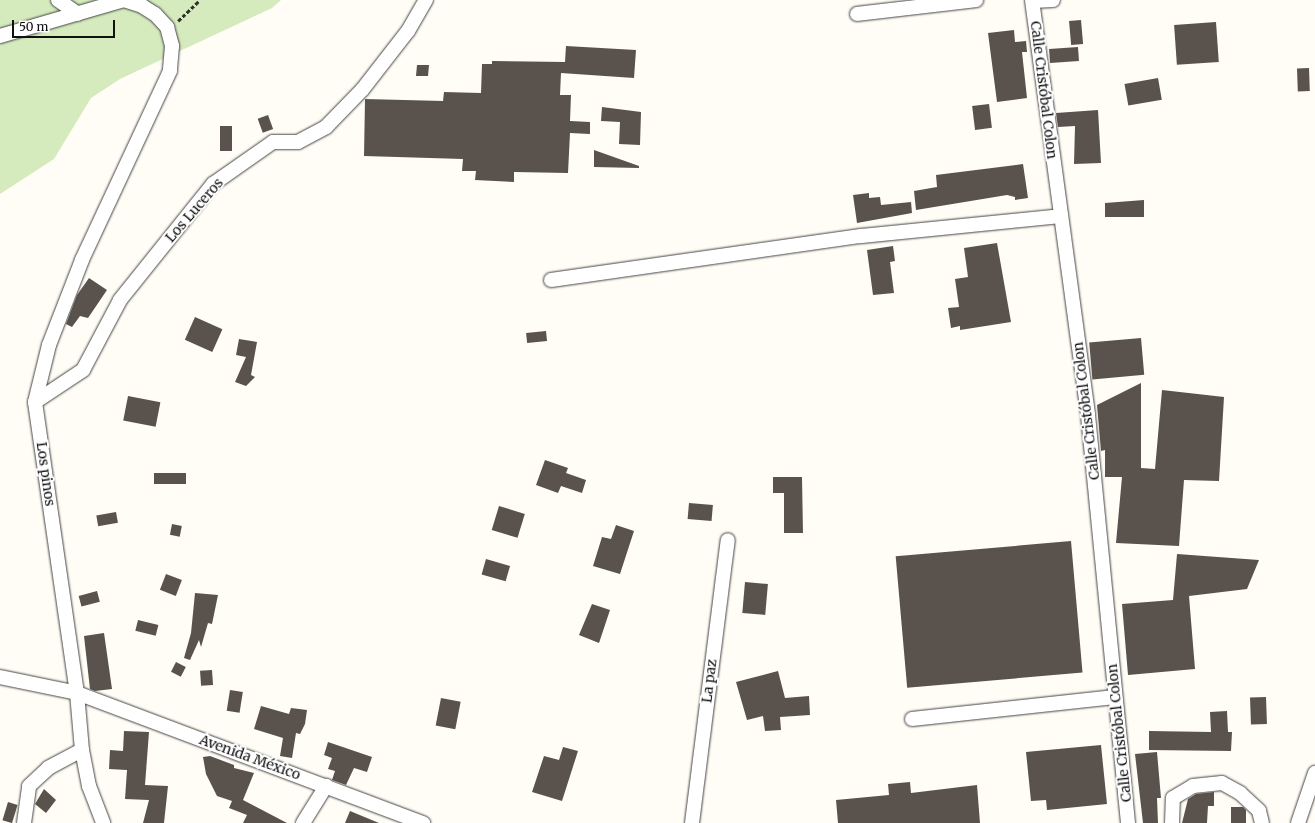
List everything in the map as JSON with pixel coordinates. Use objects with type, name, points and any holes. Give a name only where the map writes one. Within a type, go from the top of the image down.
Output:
[{"type":"street","points":[[58,0],[78,14]]},
{"type":"street","points":[[0,36],[124,0],[142,6],[167,27]]},
{"type":"street","name":"Los Luceros","points":[[35,402],[83,370],[120,300],[213,184],[273,142],[298,142],[326,127],[362,90],[408,31],[426,0]]},
{"type":"street","points":[[857,14],[976,0]]},
{"type":"street","points":[[1033,1],[1053,0]]},
{"type":"street","name":"Calle Cristóbal Colon","points":[[1033,1],[1088,415],[1128,823]]},
{"type":"street","name":"Los pinos","points":[[103,823],[89,786],[82,750],[77,693],[35,402],[49,345],[82,260],[170,71],[172,46],[167,27]]},
{"type":"street","points":[[551,280],[860,236],[1061,216]]},
{"type":"street","name":"La paz","points":[[692,823],[728,540]]},
{"type":"street","name":"Avenida México","points":[[0,677],[77,693],[326,786],[406,820],[423,823]]},
{"type":"street","points":[[912,719],[1115,697]]},
{"type":"street","points":[[24,823],[29,786],[48,768],[82,750]]},
{"type":"street","points":[[1298,823],[1315,773]]},
{"type":"street","points":[[1172,823],[1173,798],[1193,786],[1222,783],[1240,793],[1259,811],[1262,823]]},
{"type":"street","points":[[303,823],[326,786]]},
{"type":"path","points":[[167,27],[188,14],[200,0]]},
{"type":"green space","points":[[0,0],[281,0],[272,8],[120,79],[91,98],[54,159],[0,194]]},
{"type":"building","points":[[1081,20],[1083,44],[1071,45],[1069,21]]},
{"type":"building","points":[[1216,22],[1219,62],[1177,65],[1174,25]]},
{"type":"building","points":[[1014,30],[1015,42],[1026,41],[1027,52],[1022,52],[1027,98],[997,102],[988,33]]},
{"type":"building","points":[[566,46],[636,50],[634,78],[561,73],[560,95],[571,95],[570,121],[590,122],[590,134],[570,133],[568,173],[514,172],[514,182],[475,180],[476,171],[462,171],[463,159],[364,156],[365,99],[443,101],[444,92],[481,93],[482,64],[492,64],[492,61],[565,62]]},
{"type":"building","points":[[1078,47],[1079,61],[1050,63],[1049,49]]},
{"type":"building","points":[[417,65],[429,65],[428,76],[416,76]]},
{"type":"building","points":[[1297,68],[1309,68],[1310,91],[1298,91]]},
{"type":"building","points":[[1158,78],[1162,100],[1128,106],[1125,84]]},
{"type":"building","points":[[989,104],[992,128],[975,130],[972,106]]},
{"type":"building","points":[[602,107],[641,112],[640,145],[619,144],[620,122],[601,121]]},
{"type":"building","points":[[1098,110],[1101,163],[1074,164],[1075,126],[1058,127],[1056,113]]},
{"type":"building","points":[[268,115],[273,129],[263,133],[258,119]]},
{"type":"building","points":[[220,126],[232,126],[232,151],[220,151]]},
{"type":"building","points":[[594,150],[639,166],[639,168],[594,167]]},
{"type":"building","points":[[1023,164],[1028,198],[1015,200],[1015,197],[1007,195],[916,210],[914,191],[937,187],[936,175]]},
{"type":"building","points":[[869,193],[869,198],[880,197],[881,205],[911,202],[912,213],[857,223],[853,195]]},
{"type":"building","points":[[1144,200],[1144,217],[1105,217],[1105,203]]},
{"type":"building","points":[[997,243],[1011,322],[960,330],[960,326],[951,328],[948,308],[959,307],[955,279],[968,277],[964,248]]},
{"type":"building","points":[[893,246],[895,261],[890,262],[894,293],[873,295],[867,250]]},
{"type":"building","points":[[89,278],[107,290],[88,318],[80,316],[72,327],[66,324],[77,295]]},
{"type":"building","points":[[195,317],[222,329],[212,352],[185,340]]},
{"type":"building","points":[[546,331],[547,341],[527,343],[526,333]]},
{"type":"building","points":[[1141,338],[1144,375],[1092,379],[1089,343]]},
{"type":"building","points":[[239,339],[257,342],[251,375],[255,377],[246,386],[235,382],[246,357],[236,355]]},
{"type":"building","points":[[1141,383],[1141,468],[1155,469],[1162,390],[1224,397],[1219,481],[1184,480],[1179,546],[1116,543],[1122,477],[1105,477],[1105,450],[1101,451],[1097,405]]},
{"type":"building","points":[[128,396],[160,402],[156,427],[123,421]]},
{"type":"building","points":[[545,460],[568,468],[566,473],[586,480],[582,493],[561,486],[558,493],[536,485]]},
{"type":"building","points":[[154,473],[186,473],[186,484],[154,484]]},
{"type":"building","points":[[773,477],[802,477],[803,533],[784,533],[784,493],[773,493]]},
{"type":"building","points":[[689,503],[713,505],[712,521],[688,519]]},
{"type":"building","points":[[499,506],[525,514],[518,538],[492,530]]},
{"type":"building","points":[[116,512],[118,523],[98,526],[96,515]]},
{"type":"building","points":[[172,524],[182,526],[180,537],[170,535]]},
{"type":"building","points":[[616,525],[634,531],[620,574],[593,566],[602,537],[611,539]]},
{"type":"building","points":[[1071,541],[1083,672],[907,688],[896,556]]},
{"type":"building","points":[[1177,554],[1259,560],[1247,589],[1189,596],[1195,669],[1128,675],[1122,604],[1173,600]]},
{"type":"building","points":[[486,559],[510,566],[506,581],[482,574]]},
{"type":"building","points":[[166,574],[182,580],[176,596],[160,590]]},
{"type":"building","points":[[745,582],[768,584],[765,615],[742,613]]},
{"type":"building","points":[[97,591],[100,602],[81,607],[79,596]]},
{"type":"building","points":[[195,593],[218,595],[212,624],[208,623],[201,647],[199,640],[190,660],[184,658],[191,633]]},
{"type":"building","points":[[592,604],[610,610],[599,643],[579,635]]},
{"type":"building","points":[[138,620],[158,625],[156,636],[135,631]]},
{"type":"building","points":[[104,633],[112,689],[95,691],[90,689],[84,636]]},
{"type":"building","points":[[176,662],[186,667],[181,677],[171,672]]},
{"type":"building","points":[[212,670],[213,685],[201,686],[200,671]]},
{"type":"building","points":[[778,671],[785,698],[809,696],[810,715],[780,717],[781,730],[765,731],[763,716],[747,720],[736,682]]},
{"type":"building","points":[[230,690],[243,692],[240,713],[227,711]]},
{"type":"building","points":[[1266,697],[1267,724],[1251,725],[1250,698]]},
{"type":"building","points":[[441,698],[461,702],[455,729],[436,725]]},
{"type":"building","points":[[261,706],[289,714],[291,708],[307,710],[305,724],[300,734],[296,733],[292,758],[280,756],[283,738],[254,729]]},
{"type":"building","points":[[1227,711],[1228,732],[1232,732],[1231,751],[1149,750],[1149,731],[1211,732],[1210,712]]},
{"type":"building","points":[[124,731],[149,732],[145,785],[168,786],[164,823],[143,823],[149,800],[125,799],[127,770],[109,769],[110,750],[123,751]]},
{"type":"building","points":[[328,742],[372,757],[367,772],[354,768],[346,785],[332,780],[335,771],[328,769],[332,758],[324,755]]},
{"type":"building","points":[[1101,745],[1107,804],[1047,810],[1046,800],[1031,801],[1026,752]]},
{"type":"building","points":[[563,747],[578,751],[562,801],[532,792],[544,756],[559,760]]},
{"type":"building","points":[[1157,752],[1161,798],[1157,798],[1158,823],[1143,823],[1135,754]]},
{"type":"building","points":[[210,756],[234,765],[234,768],[254,773],[243,800],[287,823],[243,823],[247,815],[229,808],[232,801],[217,796],[206,774],[203,757]]},
{"type":"building","points":[[910,782],[911,793],[977,785],[980,823],[838,823],[836,800],[889,795],[888,784]]},
{"type":"building","points":[[44,789],[56,800],[46,813],[35,804]]},
{"type":"building","points":[[1214,792],[1214,806],[1208,806],[1207,823],[1182,823],[1188,799],[1196,794]]},
{"type":"building","points":[[8,802],[18,805],[12,823],[2,820]]},
{"type":"building","points":[[1231,807],[1243,807],[1246,810],[1246,823],[1231,823]]},
{"type":"building","points":[[350,811],[379,823],[345,823]]}]
